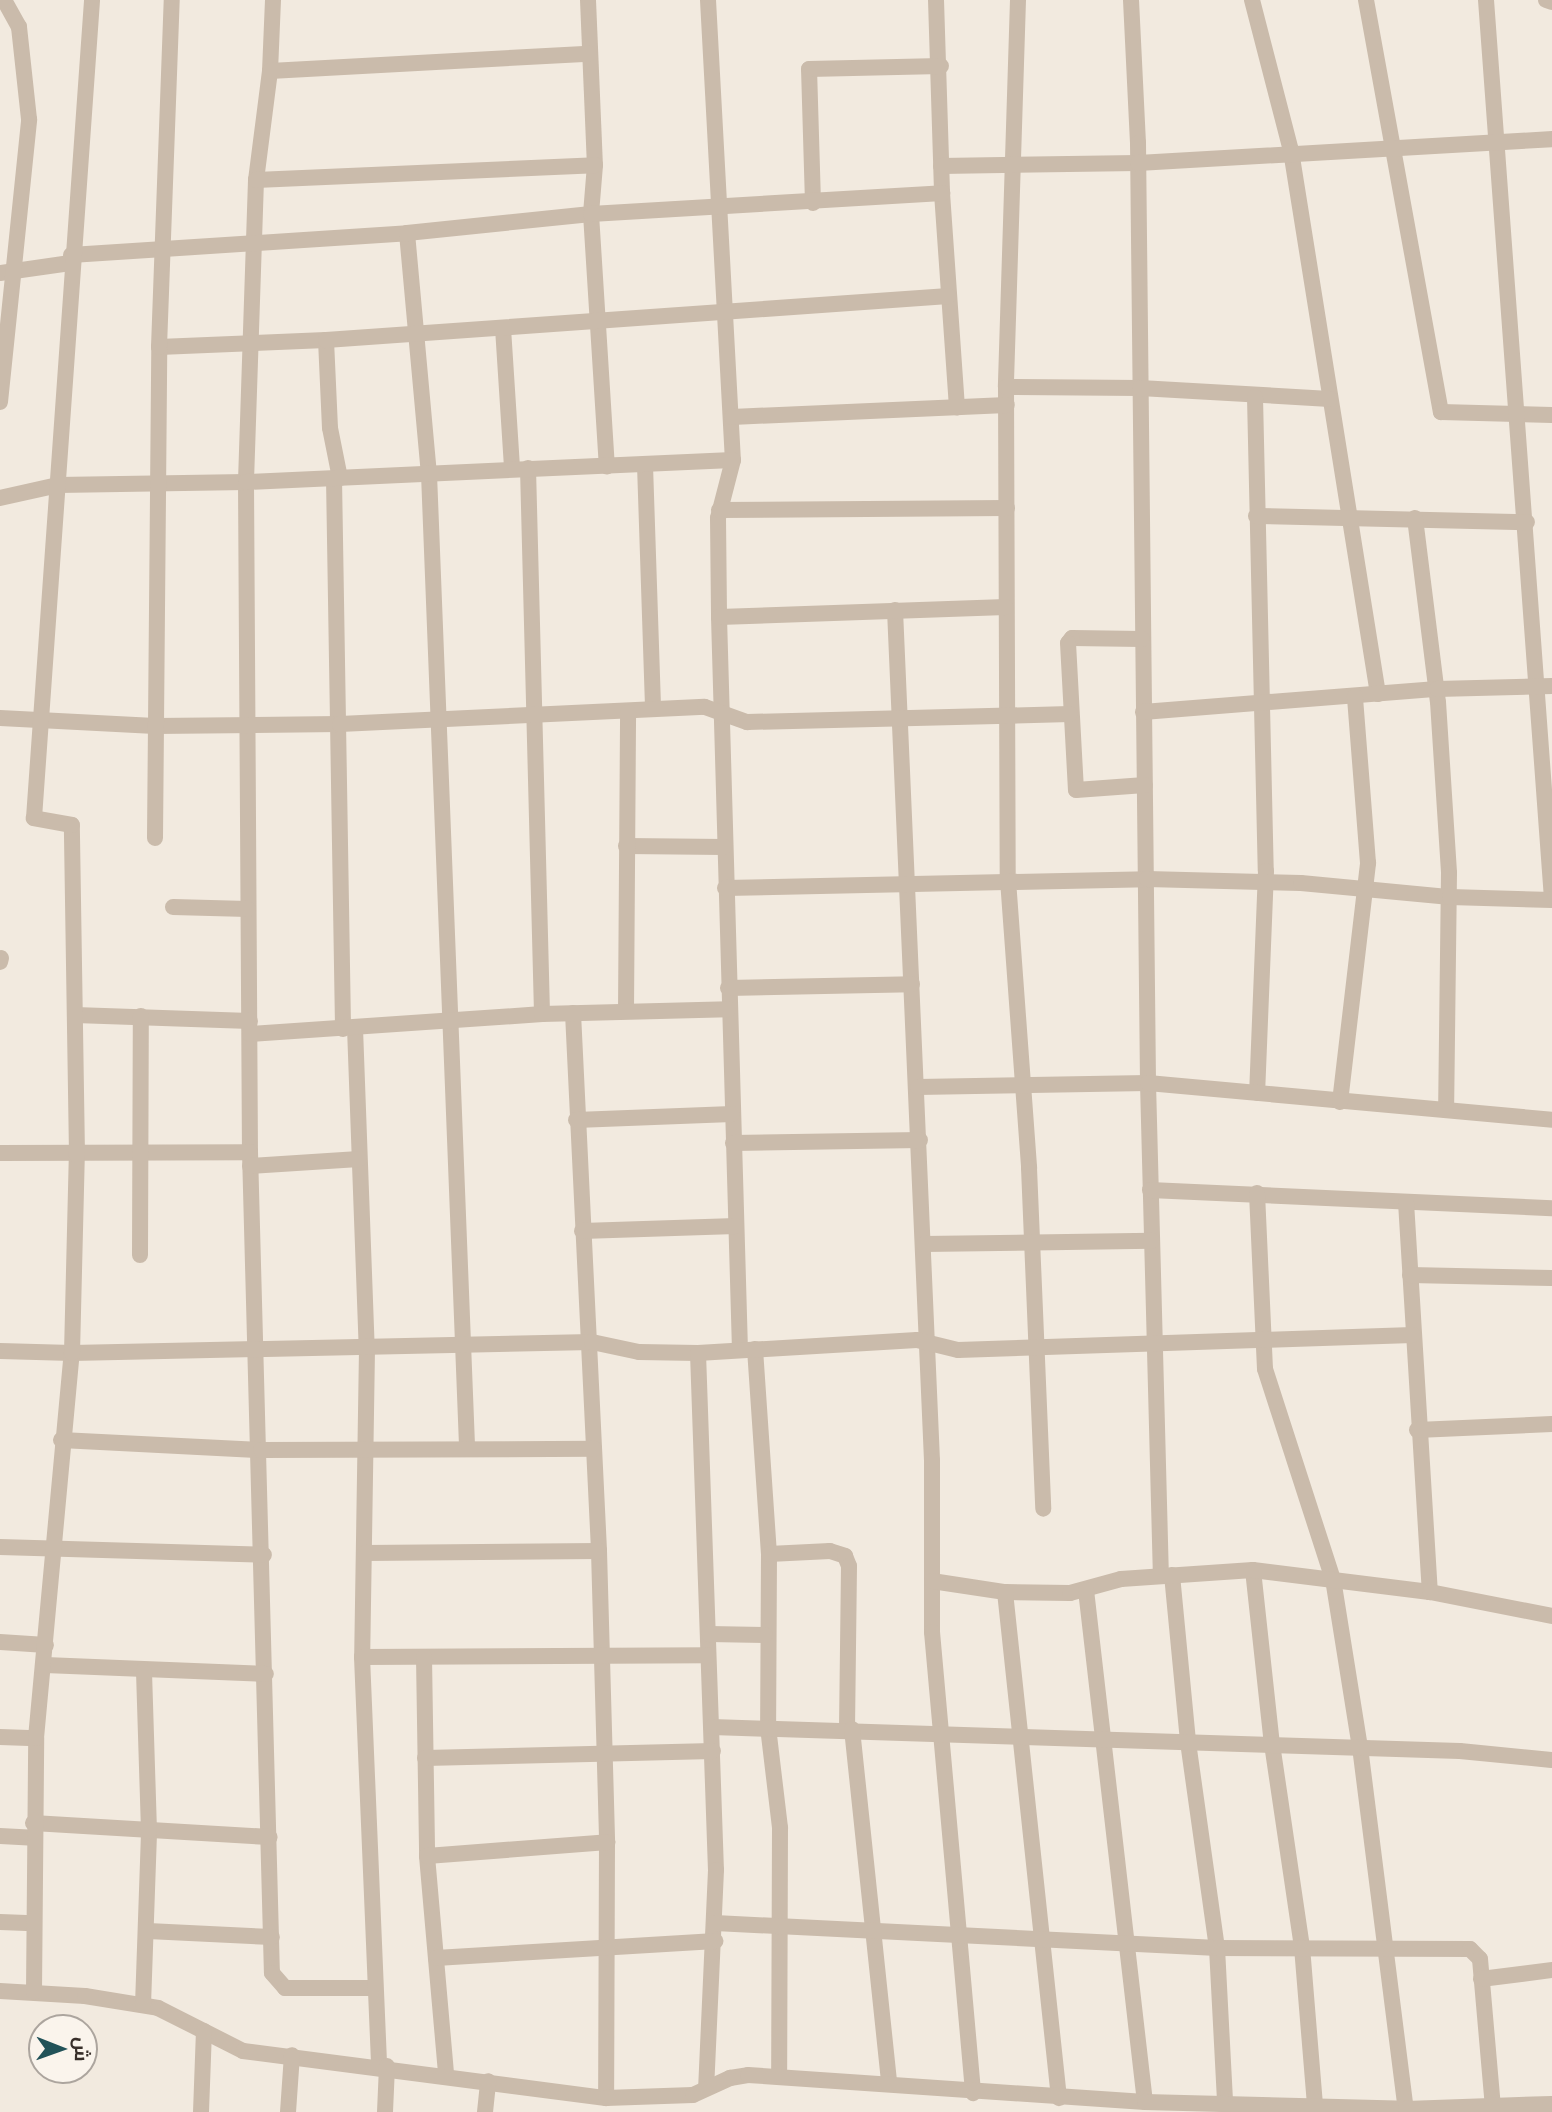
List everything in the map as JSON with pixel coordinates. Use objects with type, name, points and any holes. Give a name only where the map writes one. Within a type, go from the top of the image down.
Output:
[{"type":"street","points":[[34,1992],[33,1830],[36,1738],[45,1665],[61,1440],[72,1353],[77,1155],[72,825],[34,821],[71,259],[92,0]]},
{"type":"street","points":[[155,838],[159,347],[172,0]]},
{"type":"street","points":[[273,0],[270,71],[256,180],[248,344],[246,482],[250,1159],[264,1555],[272,1973],[280,1986],[374,1988]]},
{"type":"street","points":[[588,0],[595,165],[591,214],[607,466]]},
{"type":"street","points":[[708,0],[722,205],[733,460],[719,510],[720,709],[728,1009],[736,1226],[769,1553],[765,1635],[768,1727],[780,1828],[779,2077]]},
{"type":"street","points":[[936,0],[941,66],[942,194],[957,407]]},
{"type":"street","points":[[1018,0],[1006,387],[1008,880],[1033,1243],[1043,1509]]},
{"type":"street","points":[[1131,0],[1138,163],[1148,1083],[1155,1343],[1167,1575],[1217,1948],[1224,2103]]},
{"type":"street","points":[[1252,0],[1291,151],[1378,694]]},
{"type":"street","points":[[1366,0],[1441,412],[1517,417],[1552,415]]},
{"type":"street","points":[[725,888],[1147,879],[1450,897],[1552,900],[1545,686],[1517,417],[1486,0]]},
{"type":"street","points":[[1546,0],[1552,2]]},
{"type":"street","points":[[0,402],[6,274],[29,119],[19,27],[4,2]]},
{"type":"street","points":[[270,71],[589,54]]},
{"type":"street","points":[[813,203],[809,69],[941,66]]},
{"type":"street","points":[[941,166],[1138,163],[1291,151],[1395,150],[1552,139]]},
{"type":"street","points":[[256,180],[595,165]]},
{"type":"street","points":[[6,274],[71,259],[407,233],[591,214],[942,194]]},
{"type":"street","points":[[407,233],[429,474],[467,1447]]},
{"type":"street","points":[[159,347],[326,340],[948,296]]},
{"type":"street","points":[[503,328],[520,469],[536,716],[542,1014]]},
{"type":"street","points":[[326,340],[330,429],[337,478],[340,724],[349,1029],[359,1159],[367,1349],[362,1657],[374,1988],[385,2112]]},
{"type":"street","points":[[1006,387],[1140,388],[1255,397],[1330,399]]},
{"type":"street","points":[[1255,397],[1265,884],[1257,1093]]},
{"type":"street","points":[[732,417],[1007,405]]},
{"type":"street","points":[[0,498],[58,485],[246,482],[733,460]]},
{"type":"street","points":[[645,465],[653,708]]},
{"type":"street","points":[[719,510],[1007,508]]},
{"type":"street","points":[[1256,516],[1527,522]]},
{"type":"street","points":[[1415,518],[1437,690],[1450,897],[1446,1110]]},
{"type":"street","points":[[719,617],[1006,607]]},
{"type":"street","points":[[895,611],[928,1341],[932,1581],[939,1737],[973,2093]]},
{"type":"street","points":[[1142,639],[1068,640],[1076,790],[1145,785]]},
{"type":"street","points":[[1143,712],[1260,706],[1437,690],[1545,686]]},
{"type":"street","points":[[1340,1102],[1368,849],[1355,697]]},
{"type":"street","points":[[0,718],[155,726],[440,721],[628,712],[653,708],[720,709],[747,722],[1070,714]]},
{"type":"street","points":[[626,1011],[628,712]]},
{"type":"street","points":[[626,846],[724,848]]},
{"type":"street","points":[[173,907],[248,909]]},
{"type":"street","points":[[728,988],[912,984]]},
{"type":"street","points":[[75,1016],[141,1016],[250,1028],[349,1029],[542,1014],[728,1009]]},
{"type":"street","points":[[573,1013],[582,1231],[592,1342],[599,1551],[599,1655],[607,1842],[606,2098]]},
{"type":"street","points":[[140,1255],[138,1153],[141,1016]]},
{"type":"street","points":[[918,1087],[1148,1083],[1552,1119]]},
{"type":"street","points":[[576,1120],[732,1114]]},
{"type":"street","points":[[733,1143],[920,1140]]},
{"type":"street","points":[[0,1153],[138,1153],[250,1159],[359,1159]]},
{"type":"street","points":[[1150,1190],[1552,1208]]},
{"type":"street","points":[[1257,1193],[1261,1339],[1267,1379],[1333,1579],[1360,1747],[1406,2110]]},
{"type":"street","points":[[1406,1202],[1430,1592]]},
{"type":"street","points":[[582,1231],[736,1226]]},
{"type":"street","points":[[924,1244],[1152,1241]]},
{"type":"street","points":[[1410,1275],[1552,1278]]},
{"type":"street","points":[[0,1351],[72,1353],[367,1349],[592,1342],[639,1352],[698,1353],[928,1341],[958,1350],[1413,1335]]},
{"type":"street","points":[[698,1353],[713,1751],[715,1923],[706,2088]]},
{"type":"street","points":[[1418,1430],[1552,1424]]},
{"type":"street","points":[[61,1440],[261,1450],[365,1451],[467,1447],[594,1449]]},
{"type":"street","points":[[0,1547],[51,1552],[264,1555]]},
{"type":"street","points":[[365,1553],[599,1551]]},
{"type":"street","points":[[769,1553],[830,1551],[845,1556],[849,1566],[849,1729],[889,2084]]},
{"type":"street","points":[[932,1581],[1005,1592],[1086,1590],[1121,1578],[1253,1570],[1430,1592],[1552,1616]]},
{"type":"street","points":[[1253,1570],[1272,1744],[1302,1947],[1304,2107]]},
{"type":"street","points":[[1086,1590],[1129,1944],[1145,2102]]},
{"type":"street","points":[[1005,1592],[1019,1735],[1045,1939],[1048,2103]]},
{"type":"street","points":[[709,1634],[765,1635]]},
{"type":"street","points":[[0,1642],[46,1645]]},
{"type":"street","points":[[362,1657],[708,1655]]},
{"type":"street","points":[[424,1657],[427,1856],[446,2074]]},
{"type":"street","points":[[45,1665],[267,1674]]},
{"type":"street","points":[[143,2005],[148,1931],[149,1831],[144,1670]]},
{"type":"street","points":[[712,1727],[849,1729],[939,1737],[1019,1735],[1360,1747],[1552,1760]]},
{"type":"street","points":[[0,1737],[36,1738]]},
{"type":"street","points":[[425,1758],[604,1751],[713,1751]]},
{"type":"street","points":[[0,1836],[33,1830],[149,1831],[270,1837]]},
{"type":"street","points":[[427,1856],[607,1842]]},
{"type":"street","points":[[0,1922],[33,1923]]},
{"type":"street","points":[[715,1923],[1217,1948],[1470,1949],[1480,1959],[1493,2107]]},
{"type":"street","points":[[148,1931],[272,1937]]},
{"type":"street","points":[[436,1958],[715,1941]]},
{"type":"street","points":[[1481,1979],[1552,1970]]},
{"type":"street","points":[[0,1991],[34,1992],[143,2005],[243,2051],[446,2074],[655,2105],[693,2095],[738,2077],[889,2084],[1048,2103],[1145,2102],[1204,2108],[1224,2103],[1406,2110],[1493,2107],[1531,2109],[1552,2104]]},
{"type":"street","points":[[201,2112],[204,2032]]},
{"type":"street","points":[[288,2112],[292,2056]]},
{"type":"street","points":[[485,2112],[488,2081]]}]
